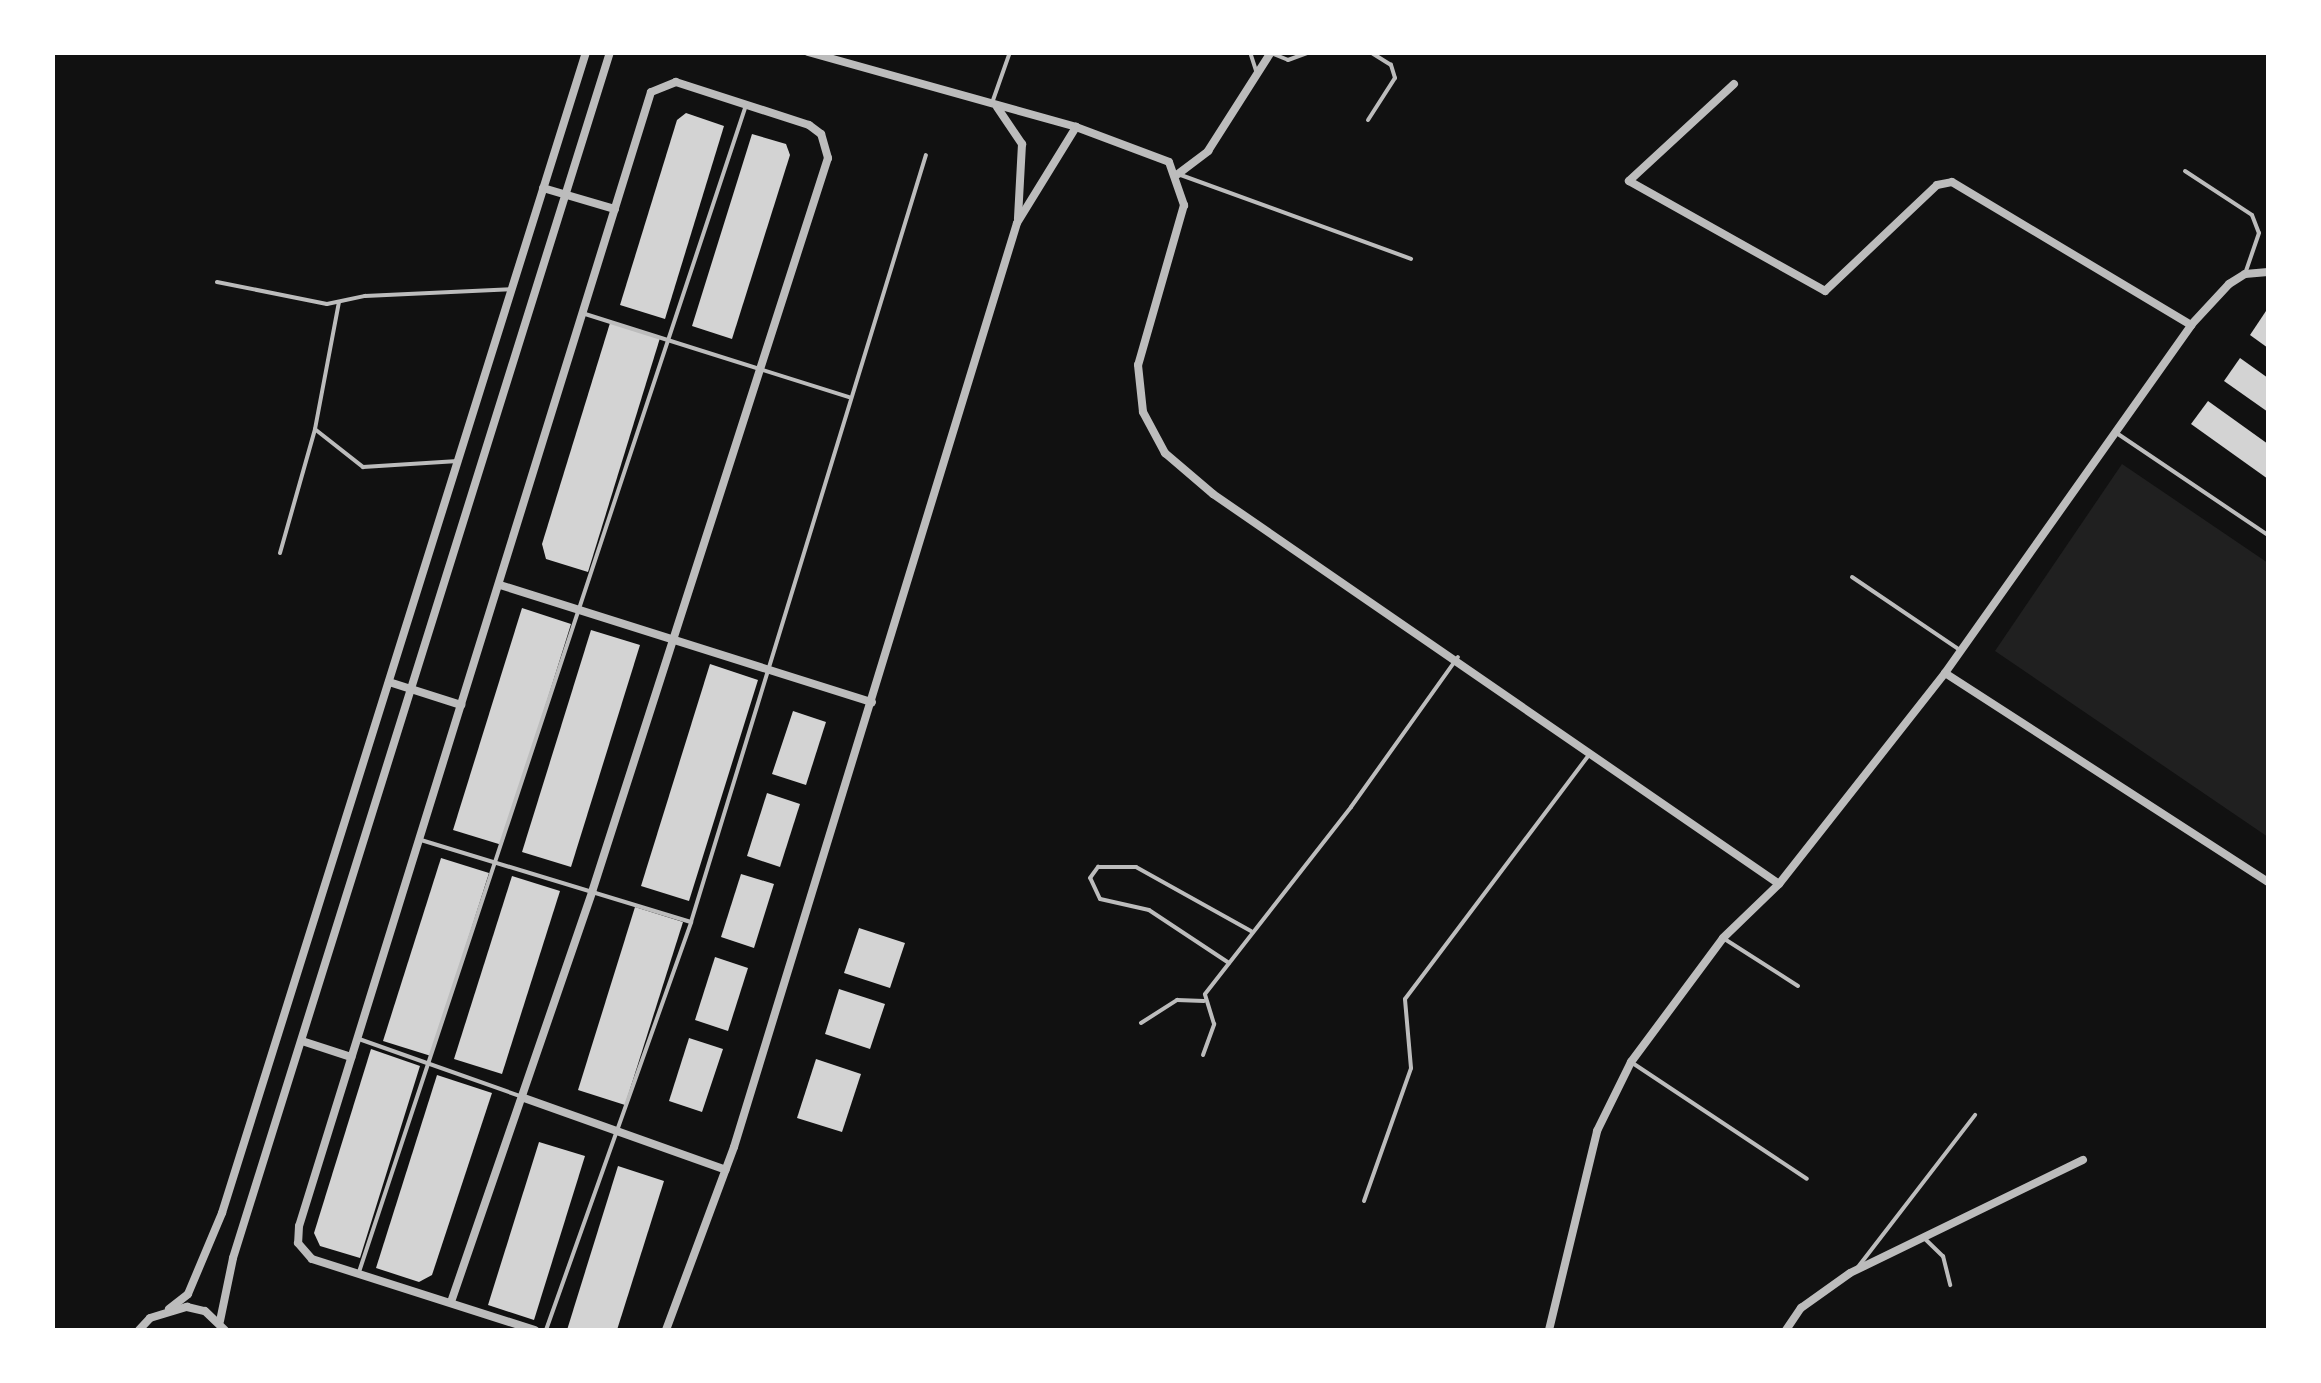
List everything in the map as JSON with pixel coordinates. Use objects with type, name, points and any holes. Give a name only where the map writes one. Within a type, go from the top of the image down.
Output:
[{"type":"street","points":[[140,1330],[188,1294],[222,1213],[586,52]]},
{"type":"street","points":[[169,1309],[187,1307],[223,1326],[233,1258],[415,691],[610,52]]},
{"type":"street","points":[[811,53],[1076,128],[1149,153],[1178,174],[1184,205],[1138,365],[1151,434],[1213,494],[1458,657],[1780,884]]},
{"type":"street","points":[[1178,174],[1208,150],[1270,53]]},
{"type":"street","points":[[451,1302],[524,1098],[672,636],[763,373],[825,172],[822,134],[676,82],[651,92],[299,1226],[302,1251],[328,1264],[535,1330]]},
{"type":"street","points":[[1734,84],[1629,181],[1825,291],[1937,185],[1952,182],[2191,325]]},
{"type":"street","points":[[666,1330],[726,1170],[1017,224],[1022,144],[1010,118],[992,103]]},
{"type":"street","points":[[1017,224],[1076,128]]},
{"type":"street","points":[[543,188],[614,209]]},
{"type":"street","points":[[1548,1330],[1597,1131],[1631,1062],[1723,938],[1780,884],[1945,673],[2118,434],[2191,325],[2245,274],[2268,272]]},
{"type":"street","points":[[500,585],[872,702]]},
{"type":"street","points":[[1945,673],[2268,882]]},
{"type":"street","points":[[388,682],[461,704]]},
{"type":"street","points":[[302,1041],[351,1057]]},
{"type":"street","points":[[524,1098],[616,1135],[726,1170]]},
{"type":"street","points":[[1786,1330],[1801,1308],[1855,1270],[2083,1160]]},
{"type":"lane","points":[[992,103],[1010,52]]},
{"type":"lane","points":[[1250,52],[1258,76]]},
{"type":"lane","points":[[1270,53],[1288,60],[1310,52]]},
{"type":"lane","points":[[1368,120],[1395,78],[1391,65],[1370,52]]},
{"type":"lane","points":[[359,1272],[500,862],[746,104]]},
{"type":"lane","points":[[546,1330],[692,922],[849,397],[926,155]]},
{"type":"lane","points":[[2185,171],[2252,214],[2260,234],[2245,274]]},
{"type":"lane","points":[[1178,174],[1411,259]]},
{"type":"lane","points":[[217,282],[308,303],[512,289]]},
{"type":"lane","points":[[280,553],[315,429],[339,302]]},
{"type":"lane","points":[[581,312],[668,337],[763,373],[849,397]]},
{"type":"lane","points":[[315,429],[363,466],[458,461]]},
{"type":"lane","points":[[2118,434],[2268,535]]},
{"type":"lane","points":[[1852,578],[1960,650]]},
{"type":"lane","points":[[1204,1001],[1458,657]]},
{"type":"lane","points":[[1364,1201],[1411,1068],[1405,999],[1591,753]]},
{"type":"lane","points":[[421,840],[692,922]]},
{"type":"lane","points":[[1229,964],[1149,910],[1100,899],[1090,878],[1098,867],[1136,867],[1253,932]]},
{"type":"lane","points":[[1723,938],[1798,986]]},
{"type":"lane","points":[[1141,1024],[1178,1000],[1204,1001]]},
{"type":"lane","points":[[1203,1055],[1214,1024],[1204,1001]]},
{"type":"lane","points":[[358,1039],[524,1098]]},
{"type":"lane","points":[[1631,1062],[1807,1179]]},
{"type":"lane","points":[[1855,1270],[1974,1115]]},
{"type":"lane","points":[[1923,1236],[1943,1256],[1950,1285]]},
{"type":"shaded area","points":[[2122,464],[2268,563],[2268,837],[1995,651]]},
{"type":"building","points":[[686,113],[724,126],[665,319],[620,305],[677,120]]},
{"type":"building","points":[[752,134],[786,144],[790,155],[732,339],[692,326]]},
{"type":"building","points":[[2268,308],[2268,348],[2250,335]]},
{"type":"building","points":[[610,323],[660,338],[588,572],[546,559],[542,544]]},
{"type":"building","points":[[2240,358],[2268,378],[2268,412],[2224,381]]},
{"type":"building","points":[[2208,401],[2268,444],[2268,479],[2191,424]]},
{"type":"building","points":[[522,608],[571,624],[502,845],[453,830]]},
{"type":"building","points":[[591,630],[640,645],[571,867],[522,852]]},
{"type":"building","points":[[710,664],[758,680],[689,901],[641,886]]},
{"type":"building","points":[[793,711],[826,722],[806,785],[772,774]]},
{"type":"building","points":[[767,793],[800,804],[780,867],[747,856]]},
{"type":"building","points":[[441,858],[489,873],[431,1056],[383,1041]]},
{"type":"building","points":[[741,874],[774,884],[754,948],[721,937]]},
{"type":"building","points":[[512,876],[560,891],[502,1074],[454,1059]]},
{"type":"building","points":[[635,907],[683,922],[625,1105],[578,1090]]},
{"type":"building","points":[[859,928],[905,943],[890,988],[844,973]]},
{"type":"building","points":[[715,957],[748,968],[728,1031],[695,1020]]},
{"type":"building","points":[[839,989],[885,1004],[870,1049],[825,1034]]},
{"type":"building","points":[[689,1038],[723,1049],[702,1112],[669,1101]]},
{"type":"building","points":[[371,1049],[420,1066],[360,1258],[320,1246],[314,1233]]},
{"type":"building","points":[[816,1059],[861,1074],[842,1132],[797,1118]]},
{"type":"building","points":[[437,1075],[492,1093],[432,1275],[419,1282],[376,1268]]},
{"type":"building","points":[[539,1142],[585,1156],[534,1320],[488,1305]]},
{"type":"building","points":[[618,1166],[664,1181],[617,1330],[567,1330]]}]
